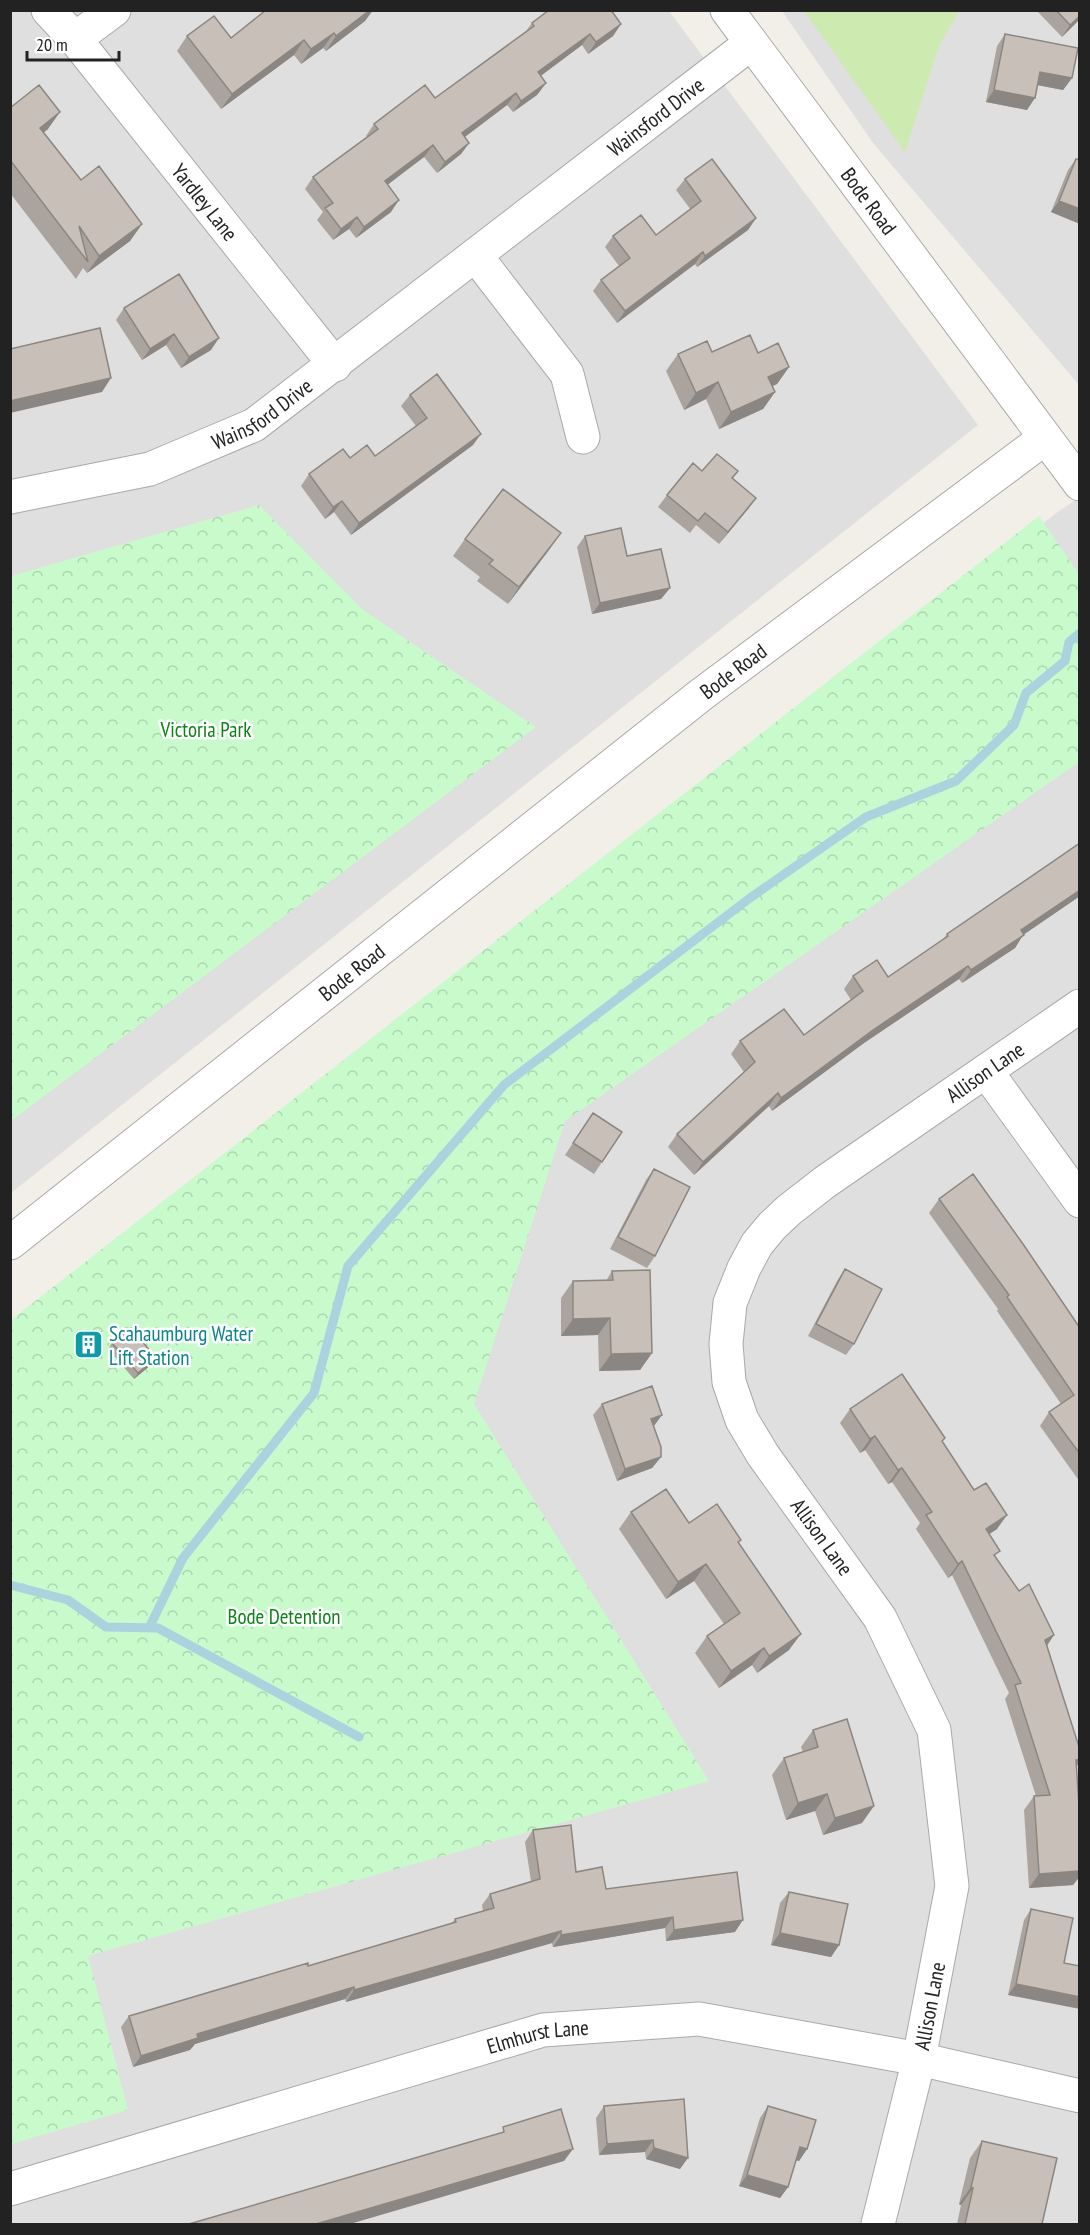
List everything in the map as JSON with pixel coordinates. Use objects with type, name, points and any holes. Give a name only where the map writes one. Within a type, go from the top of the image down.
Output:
[{"type":"street","name":"Yardley Lane","points":[[48,10],[75,39],[335,365]]},
{"type":"street","points":[[75,39],[114,10]]},
{"type":"street","name":"Bode Road","points":[[10,1243],[702,694],[1045,438],[750,44],[727,10]]},
{"type":"street","name":"Wainsford Drive","points":[[10,497],[150,469],[254,425],[750,44]]},
{"type":"street","points":[[476,256],[567,374],[583,437]]},
{"type":"street","points":[[1045,438],[1080,484]]},
{"type":"street","name":"Allison Lane","points":[[878,2224],[919,2059],[952,1886],[934,1730],[880,1618],[763,1455],[742,1420],[729,1382],[726,1344],[730,1303],[744,1268],[757,1245],[772,1226],[825,1182],[1080,1006]]},
{"type":"street","points":[[986,1071],[1080,1201]]},
{"type":"street","name":"Elmhurst Lane","points":[[10,2189],[543,2030],[699,2019],[919,2059],[1080,2096]]},
{"type":"shaded area","points":[[11,11],[669,11],[978,425],[11,1193]]},
{"type":"shaded area","points":[[782,11],[1079,11],[1079,385],[873,143]]},
{"type":"shaded area","points":[[1079,498],[1079,2224],[11,2224],[11,1324],[1059,511]]},
{"type":"green space","points":[[804,11],[959,11],[939,46],[905,152]]},
{"type":"green space","name":"Victoria Park","points":[[259,505],[363,610],[536,727],[11,1121],[11,576]]},
{"type":"green space","name":"Bode Detention","points":[[1039,516],[1079,574],[1079,762],[565,1121],[474,1404],[709,1781],[88,1956],[128,2110],[11,2144],[11,1320]]},
{"type":"building","points":[[266,10],[370,10],[336,36],[334,33],[311,49],[304,40],[232,94],[187,36],[214,16],[231,38]]},
{"type":"building","points":[[549,10],[611,10],[621,24],[596,42],[590,34],[538,72],[546,83],[521,101],[516,93],[462,133],[469,143],[445,162],[433,145],[385,181],[399,200],[364,227],[357,217],[341,229],[325,208],[333,203],[313,177],[378,129],[374,124],[425,85],[435,98],[534,26],[532,23]]},
{"type":"building","points":[[1056,10],[1080,10],[1080,16],[1070,25]]},
{"type":"building","points":[[1005,34],[1078,48],[1072,78],[1040,72],[1035,98],[994,90]]},
{"type":"building","points":[[39,85],[60,112],[40,128],[81,180],[99,166],[142,224],[99,256],[79,226],[88,262],[10,160],[10,108]]},
{"type":"building","points":[[712,159],[756,218],[705,256],[703,252],[625,311],[601,280],[630,258],[613,236],[641,215],[656,235],[701,201],[685,179]]},
{"type":"building","points":[[1076,159],[1080,160],[1080,209],[1059,201]]},
{"type":"building","points":[[179,274],[219,338],[189,357],[174,334],[150,349],[124,308]]},
{"type":"building","points":[[100,328],[111,378],[10,401],[10,349]]},
{"type":"building","points":[[750,335],[758,353],[778,343],[789,367],[768,377],[775,392],[731,412],[718,382],[696,393],[678,354],[707,341],[712,352]]},
{"type":"building","points":[[437,374],[481,434],[359,523],[342,501],[333,507],[309,474],[343,449],[350,458],[367,445],[375,456],[427,418],[410,395]]},
{"type":"building","points":[[717,454],[738,471],[732,478],[756,498],[728,532],[705,513],[698,521],[667,495],[693,463],[702,471]]},
{"type":"building","points":[[503,489],[561,533],[519,587],[489,564],[493,560],[465,539]]},
{"type":"building","points":[[621,528],[627,556],[661,549],[670,588],[600,603],[585,536]]},
{"type":"building","points":[[1080,843],[1080,890],[1021,930],[1024,935],[971,970],[968,966],[873,1030],[781,1098],[778,1093],[703,1162],[677,1134],[755,1062],[740,1041],[784,1009],[804,1035],[863,991],[853,976],[877,960],[888,977]]},
{"type":"building","points":[[593,1113],[622,1132],[602,1162],[573,1143]]},
{"type":"building","points":[[654,1169],[690,1187],[655,1256],[618,1237]]},
{"type":"building","points":[[973,1174],[1080,1328],[1080,1454],[1049,1412],[1074,1395],[1007,1297],[1009,1295],[939,1199]]},
{"type":"building","points":[[845,1269],[882,1289],[854,1344],[816,1324]]},
{"type":"building","points":[[650,1270],[652,1353],[611,1354],[610,1318],[573,1319],[573,1281],[613,1280],[612,1271]]},
{"type":"building","points":[[131,1328],[156,1358],[138,1373],[112,1343]]},
{"type":"building","points":[[902,1374],[945,1438],[942,1441],[974,1490],[986,1483],[1007,1515],[986,1529],[1000,1551],[994,1555],[1019,1591],[1029,1584],[1054,1635],[1045,1640],[1080,1750],[1080,1759],[1076,1760],[1080,1820],[1080,1871],[1039,1874],[1034,1796],[1050,1795],[1015,1685],[1021,1683],[962,1561],[958,1564],[926,1515],[932,1512],[902,1468],[898,1470],[875,1436],[870,1439],[850,1409]]},
{"type":"building","points":[[652,1386],[662,1415],[651,1419],[661,1447],[661,1457],[625,1469],[602,1404]]},
{"type":"building","points":[[666,1489],[689,1523],[717,1504],[741,1540],[738,1542],[801,1634],[769,1656],[764,1648],[731,1671],[707,1636],[740,1613],[706,1564],[678,1582],[631,1512]]},
{"type":"building","points":[[847,1719],[874,1806],[835,1818],[827,1794],[798,1803],[784,1758],[818,1747],[813,1730]]},
{"type":"building","points":[[571,1825],[576,1872],[602,1867],[606,1889],[737,1872],[743,1920],[674,1930],[673,1917],[561,1935],[561,1931],[354,1990],[354,1987],[197,2034],[198,2038],[141,2056],[129,2016],[308,1963],[308,1966],[456,1922],[455,1919],[494,1908],[490,1894],[540,1879],[533,1830]]},
{"type":"building","points":[[789,1892],[848,1904],[839,1945],[780,1933]]},
{"type":"building","points":[[1031,1909],[1073,1918],[1064,1963],[1080,1966],[1080,1997],[1016,1984]]},
{"type":"building","points":[[684,2099],[688,2158],[654,2148],[653,2140],[607,2144],[604,2106]]},
{"type":"building","points":[[768,2106],[816,2120],[807,2149],[800,2147],[788,2187],[747,2175]]},
{"type":"building","points":[[561,2109],[573,2149],[316,2224],[189,2224],[504,2132],[503,2127]]},
{"type":"building","points":[[982,2141],[1057,2158],[1042,2224],[965,2224]]},
{"type":"waterway","points":[[149,1628],[183,1558],[314,1393],[348,1266],[504,1085],[750,898],[866,817],[956,781],[1014,725],[1026,693],[1065,661],[1069,642],[1080,633]]},
{"type":"waterway","points":[[10,1585],[68,1600],[106,1627],[158,1628],[359,1737]]},
{"type":"place","name":"Scahaumburg Water Lift Station","points":[[88,1345]]}]
